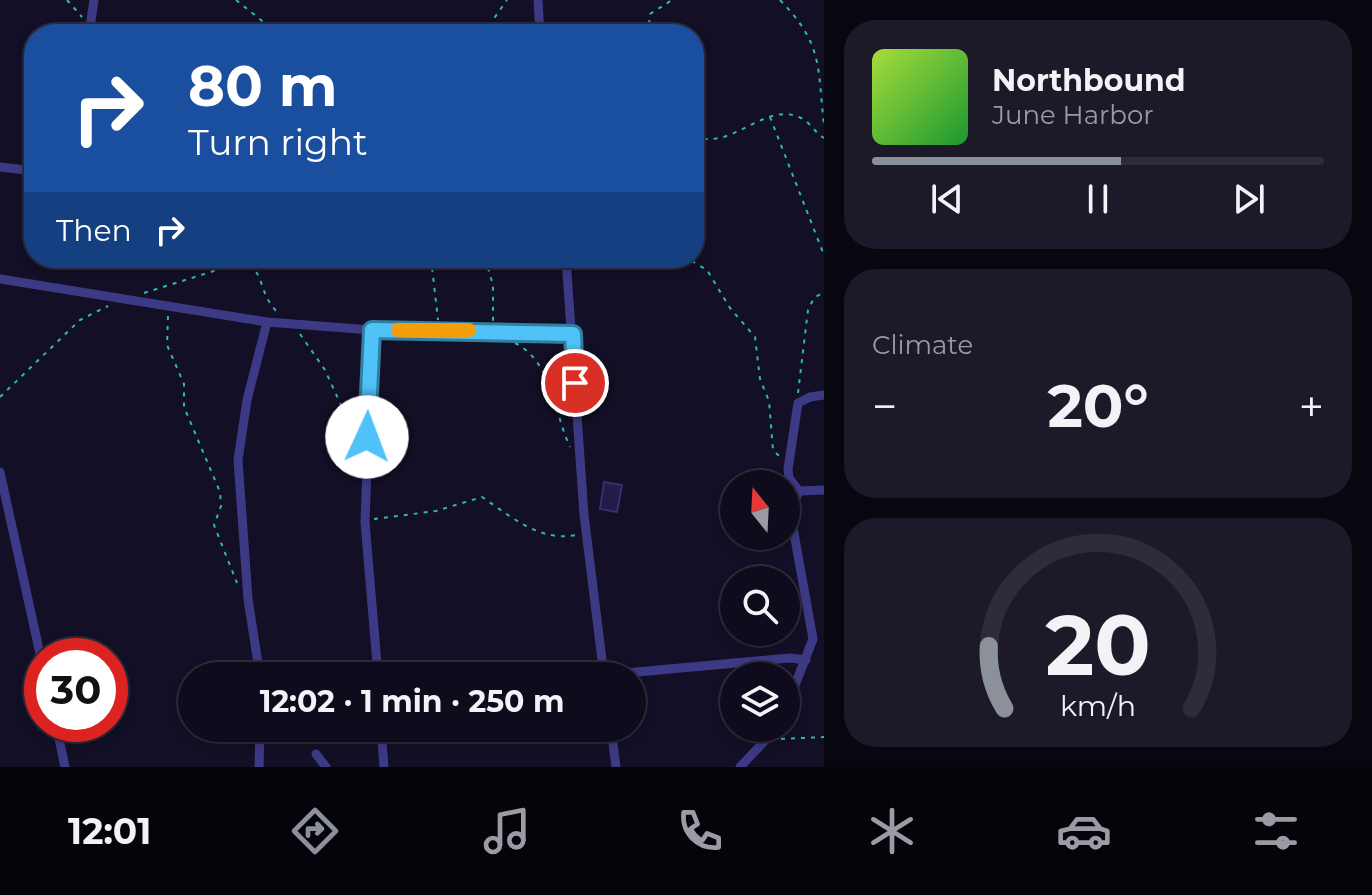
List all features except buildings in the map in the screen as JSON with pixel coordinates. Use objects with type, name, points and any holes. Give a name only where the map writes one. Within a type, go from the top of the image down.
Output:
[{"type":"street","points":[[90,24],[94,0]]},
{"type":"street","points":[[538,0],[539,24]]},
{"type":"street","points":[[0,167],[24,170]]},
{"type":"street","points":[[567,268],[586,533],[602,662]]},
{"type":"street","points":[[0,279],[267,322],[372,330],[497,330],[573,334]]},
{"type":"street","points":[[258,662],[249,606],[238,460],[247,400],[267,322]]},
{"type":"street","points":[[372,330],[365,522],[377,662]]},
{"type":"street","points":[[789,470],[800,402],[824,395]]},
{"type":"street","points":[[0,472],[37,638]]},
{"type":"street","points":[[800,491],[824,490]]},
{"type":"street","points":[[798,550],[812,648],[800,674]]},
{"type":"street","points":[[812,648],[824,647]]},
{"type":"street","points":[[646,672],[790,658],[806,660]]},
{"type":"street","points":[[60,742],[65,767]]},
{"type":"street","points":[[259,767],[260,742]]},
{"type":"street","points":[[382,742],[384,767]]},
{"type":"street","points":[[613,742],[616,767]]},
{"type":"street","points":[[740,767],[766,742]]},
{"type":"street","points":[[316,754],[326,767]]},
{"type":"path","points":[[67,0],[83,24]]},
{"type":"path","points":[[236,0],[266,24]]},
{"type":"path","points":[[490,24],[507,0]]},
{"type":"path","points":[[649,24],[650,14],[672,0]]},
{"type":"path","points":[[780,0],[809,35],[820,64],[824,124]]},
{"type":"path","points":[[704,138],[715,141],[770,117],[797,116],[824,138]]},
{"type":"path","points":[[770,117],[824,255]]},
{"type":"path","points":[[0,397],[80,320],[123,299],[223,268]]},
{"type":"path","points":[[253,268],[260,276],[265,301],[289,324],[325,370],[366,459]]},
{"type":"path","points":[[432,268],[438,330]]},
{"type":"path","points":[[488,268],[493,285],[491,313],[497,330],[508,340],[525,348],[537,363],[567,441],[581,465]]},
{"type":"path","points":[[704,268],[730,308],[755,337],[760,379],[769,401],[773,450],[789,463]]},
{"type":"path","points":[[800,402],[798,389],[808,310],[814,298],[824,292]]},
{"type":"path","points":[[168,307],[167,345],[184,384],[184,407],[222,501],[214,525],[249,606]]},
{"type":"path","points":[[365,522],[386,515],[436,511],[482,497],[504,514],[548,537],[586,533]]},
{"type":"path","points":[[800,738],[824,737]]},
{"type":"slow traffic","points":[[398,330],[469,330]]},
{"type":"route","points":[[367,437],[372,330],[523,330],[573,334],[575,383]]}]
